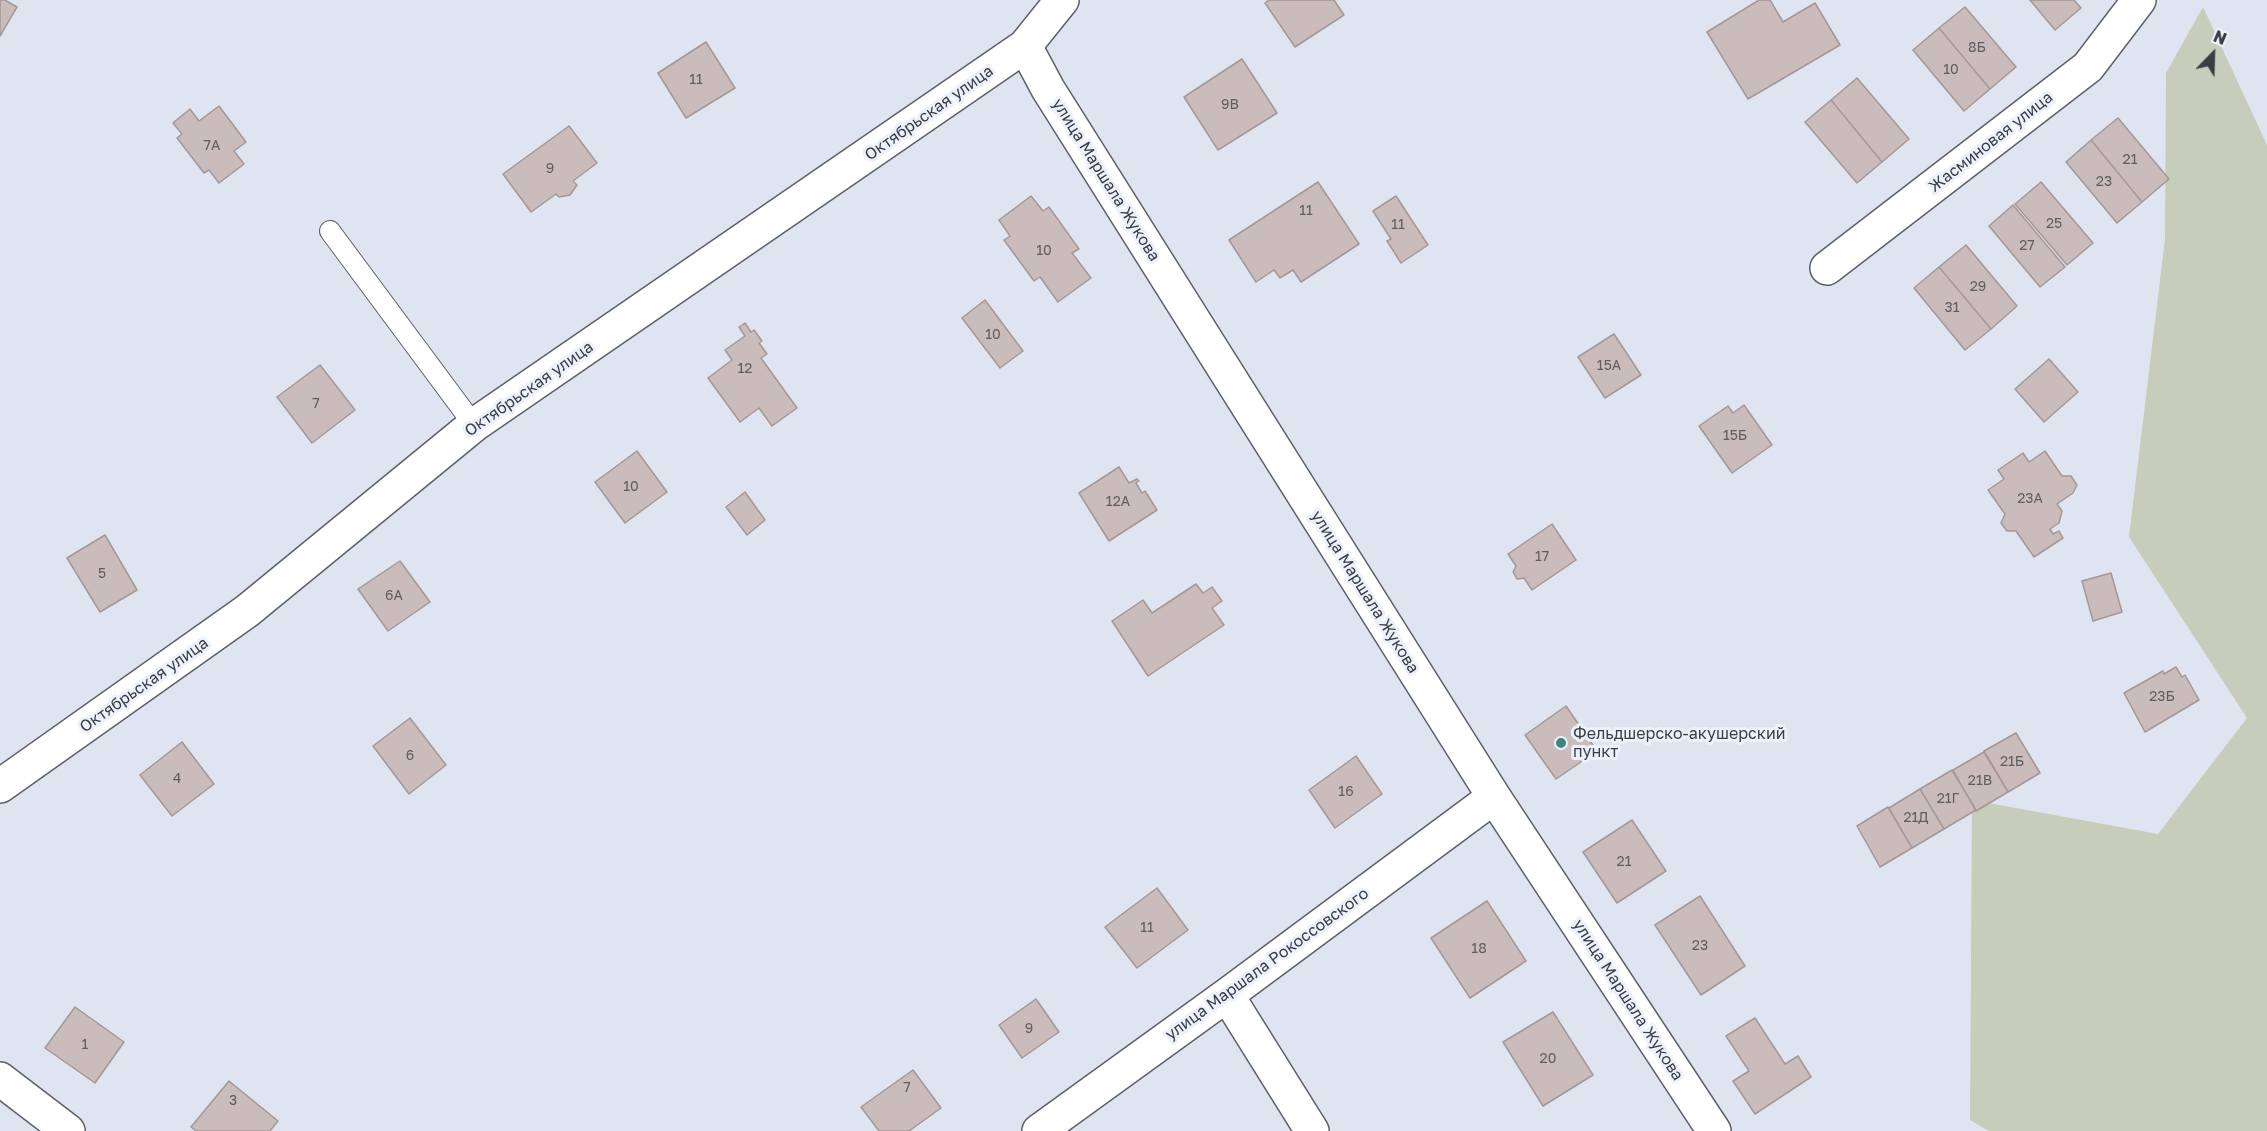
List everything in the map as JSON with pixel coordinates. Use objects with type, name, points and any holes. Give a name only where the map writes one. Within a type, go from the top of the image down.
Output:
[{"type":"street","name":"Октябрьская улица","points":[[0,786],[247,612],[474,425],[1025,46],[1062,0]]},
{"type":"street","name":"Жасминовая улица","points":[[1827,268],[2088,67],[2139,0]]},
{"type":"street","name":"улица Маршала Жукова","points":[[1025,46],[1048,89],[1494,797],[1714,1131]]},
{"type":"street","name":"улица Маршала Рокоссовского","points":[[1039,1131],[1494,797]]},
{"type":"street","points":[[1227,995],[1312,1131]]},
{"type":"street","points":[[0,1078],[68,1131]]},
{"type":"lane","points":[[330,231],[474,425]]},
{"type":"green space","points":[[2203,7],[2267,145],[2267,1131],[1989,1131],[1970,1120],[1972,800],[2158,834],[2247,718],[2129,537],[2165,239],[2166,73]]},
{"type":"building","points":[[0,0],[5,0],[17,7],[0,36]]},
{"type":"building","points":[[1269,0],[1334,0],[1344,15],[1295,47],[1265,3]]},
{"type":"building","points":[[1759,0],[1770,0],[1783,22],[1815,3],[1840,45],[1748,99],[1707,32]]},
{"type":"building","points":[[2030,0],[2074,0],[2081,8],[2055,30]]},
{"type":"building","points":[[1965,7],[2016,67],[1990,89],[1939,28]]},
{"type":"building","points":[[1939,28],[1990,89],[1964,111],[1913,50]]},
{"type":"building","points":[[706,42],[735,88],[686,118],[658,73]]},
{"type":"building","points":[[1242,59],[1277,113],[1218,150],[1184,97]]},
{"type":"building","points":[[1857,78],[1909,139],[1882,162],[1831,100]]},
{"type":"building","points":[[1831,100],[1882,162],[1857,183],[1805,122]]},
{"type":"building","points":[[219,106],[246,142],[234,151],[244,164],[219,183],[209,170],[204,173],[177,138],[182,134],[173,123],[190,109],[199,121]]},
{"type":"building","points":[[2118,118],[2169,179],[2142,202],[2091,140]]},
{"type":"building","points":[[569,126],[597,163],[573,181],[577,185],[570,195],[559,197],[556,194],[531,212],[503,174]]},
{"type":"building","points":[[2091,140],[2142,202],[2117,223],[2066,162]]},
{"type":"building","points":[[1318,182],[1359,244],[1301,282],[1293,270],[1280,278],[1274,270],[1256,282],[1229,240]]},
{"type":"building","points":[[2041,182],[2093,243],[2067,265],[2015,204]]},
{"type":"building","points":[[1031,196],[1043,211],[1049,207],[1079,249],[1072,253],[1091,278],[1058,302],[1040,277],[1034,281],[1004,240],[1010,236],[999,220]]},
{"type":"building","points":[[1396,196],[1428,245],[1401,263],[1387,241],[1391,239],[1373,211]]},
{"type":"building","points":[[2013,205],[2065,267],[2040,287],[1989,226]]},
{"type":"building","points":[[1966,245],[2017,306],[1991,329],[1939,267]]},
{"type":"building","points":[[1939,267],[1991,329],[1965,350],[1914,288]]},
{"type":"building","points":[[985,300],[1023,351],[1000,368],[962,318]]},
{"type":"building","points":[[745,323],[751,332],[754,330],[762,341],[759,343],[767,354],[761,358],[797,408],[772,426],[759,408],[740,422],[708,378],[732,360],[725,350],[745,336],[739,327]]},
{"type":"building","points":[[1614,334],[1641,375],[1605,398],[1578,357]]},
{"type":"building","points":[[2049,359],[2078,392],[2044,422],[2015,389]]},
{"type":"building","points":[[320,365],[355,410],[312,443],[277,397]]},
{"type":"building","points":[[1744,405],[1772,445],[1732,473],[1699,426],[1728,406],[1733,413]]},
{"type":"building","points":[[637,451],[667,492],[625,523],[595,482]]},
{"type":"building","points":[[2045,451],[2062,476],[2071,476],[2077,485],[2073,493],[2057,504],[2062,511],[2059,523],[2050,529],[2053,534],[2059,531],[2063,538],[2034,557],[2016,531],[2007,531],[2001,523],[2005,514],[1988,490],[2004,479],[1998,470],[2023,453],[2029,462]]},
{"type":"building","points":[[1119,467],[1129,483],[1137,479],[1139,481],[1136,483],[1142,493],[1145,491],[1157,510],[1109,541],[1079,493]]},
{"type":"building","points":[[745,492],[765,520],[747,535],[726,507]]},
{"type":"building","points":[[1552,524],[1576,560],[1532,590],[1524,578],[1517,579],[1513,572],[1516,566],[1508,554]]},
{"type":"building","points":[[105,535],[137,590],[100,612],[67,558]]},
{"type":"building","points":[[400,561],[430,602],[388,631],[358,589]]},
{"type":"building","points":[[2111,573],[2122,612],[2093,621],[2082,581]]},
{"type":"building","points":[[1196,584],[1203,593],[1212,587],[1222,601],[1212,608],[1224,625],[1148,676],[1112,621],[1143,600],[1152,613]]},
{"type":"building","points":[[2176,667],[2182,677],[2185,675],[2199,700],[2145,732],[2124,693],[2163,671],[2164,674]]},
{"type":"building","name":"Фельдшерско-акушерский пункт","points":[[1566,706],[1597,751],[1556,779],[1525,735]]},
{"type":"building","points":[[410,718],[446,765],[409,794],[373,746]]},
{"type":"building","points":[[2016,733],[2040,773],[2008,792],[1984,751]]},
{"type":"building","points":[[182,742],[214,784],[172,816],[140,775]]},
{"type":"building","points":[[1984,752],[2008,792],[1976,811],[1953,770]]},
{"type":"building","points":[[1356,756],[1382,794],[1335,828],[1309,790]]},
{"type":"building","points":[[1952,770],[1976,810],[1944,829],[1920,789]]},
{"type":"building","points":[[1920,789],[1944,829],[1912,848],[1889,808]]},
{"type":"building","points":[[1888,807],[1912,848],[1880,867],[1857,826]]},
{"type":"building","points":[[1632,820],[1666,871],[1617,903],[1583,852]]},
{"type":"building","points":[[1157,888],[1188,930],[1137,968],[1105,927]]},
{"type":"building","points":[[1700,896],[1745,966],[1701,995],[1655,925]]},
{"type":"building","points":[[1487,901],[1526,961],[1470,998],[1431,938]]},
{"type":"building","points":[[1036,999],[1059,1032],[1022,1058],[999,1025]]},
{"type":"building","points":[[75,1007],[124,1042],[95,1083],[45,1048]]},
{"type":"building","points":[[1553,1012],[1593,1075],[1543,1106],[1503,1042]]},
{"type":"building","points":[[1755,1018],[1785,1064],[1798,1056],[1811,1077],[1755,1114],[1733,1081],[1749,1071],[1726,1036]]},
{"type":"building","points":[[913,1070],[941,1108],[909,1131],[879,1131],[861,1107]]},
{"type":"building","points":[[229,1081],[278,1121],[270,1131],[196,1131],[191,1127]]},
{"type":"place","name":"Фельдшерско-акушерский пункт","points":[[1561,743]]}]
